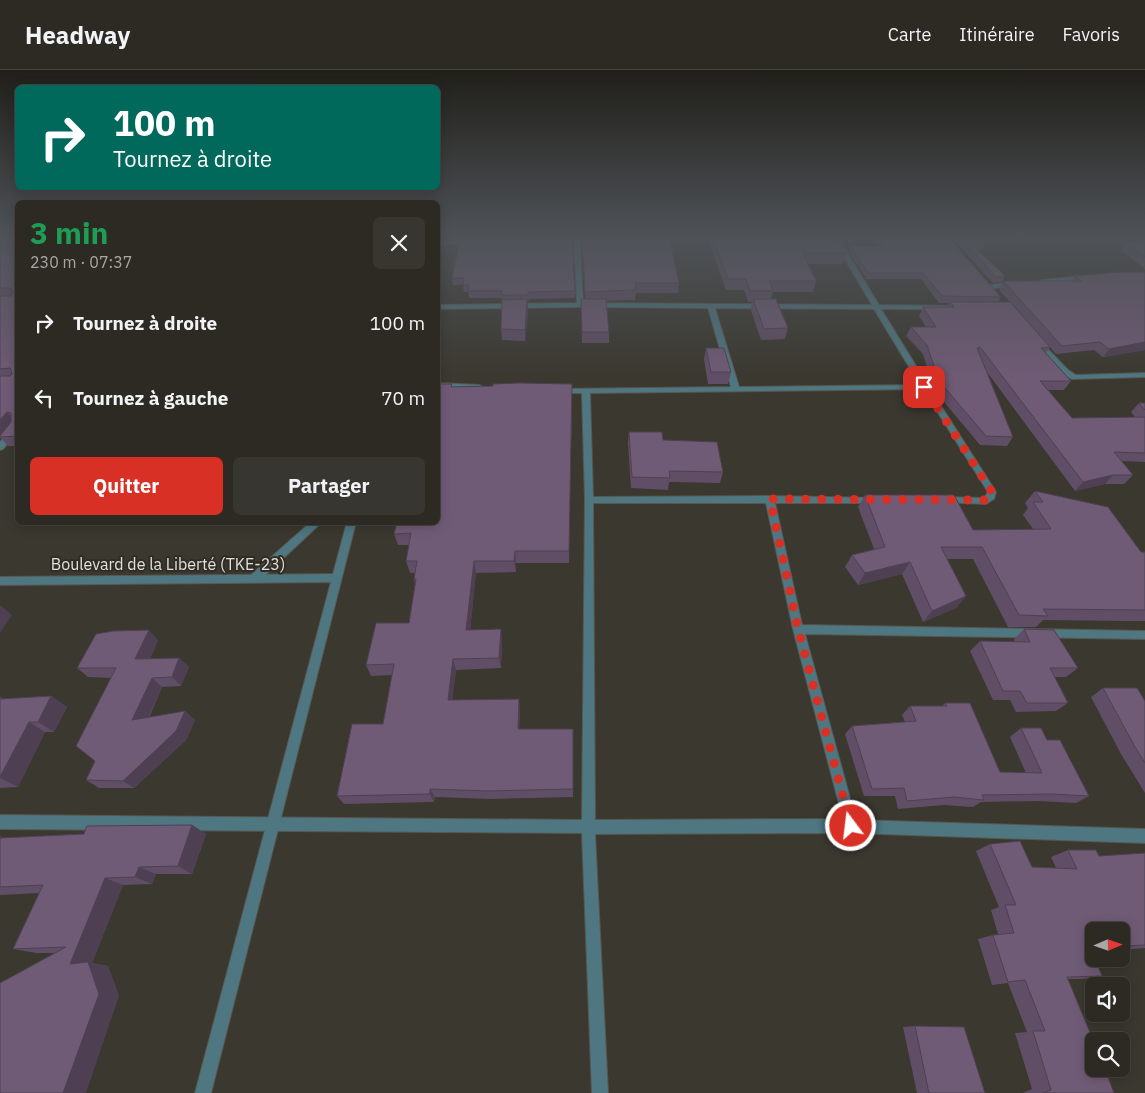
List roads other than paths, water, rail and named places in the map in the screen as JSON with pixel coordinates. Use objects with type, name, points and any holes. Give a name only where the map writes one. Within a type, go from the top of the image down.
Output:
[{"type":"street","points":[[579,284],[580,305]]},
{"type":"street","points":[[863,284],[924,387],[992,492],[991,498],[986,500],[937,500]]},
{"type":"street","points":[[986,284],[995,294]]},
{"type":"street","points":[[989,287],[1025,284]]},
{"type":"street","points":[[440,307],[580,305],[967,307]]},
{"type":"street","points":[[711,306],[736,390]]},
{"type":"street","points":[[1032,336],[1065,372],[1075,377],[1145,376]]},
{"type":"street","points":[[440,385],[487,388]]},
{"type":"street","points":[[546,390],[586,392],[924,387]]},
{"type":"street","points":[[586,392],[589,500],[588,827],[600,1093]]},
{"type":"street","points":[[0,447],[15,430]]},
{"type":"street","points":[[770,499],[798,629],[851,826]]},
{"type":"street","points":[[589,500],[888,500]]},
{"type":"street","points":[[255,578],[315,525]]},
{"type":"street","points":[[203,1093],[351,525]]},
{"type":"street","name":"Boulevard de la Liberté (TKE-23)","points":[[0,581],[337,578]]},
{"type":"street","points":[[798,629],[1145,635]]},
{"type":"street","points":[[0,822],[588,827],[851,826],[1145,836]]}]
